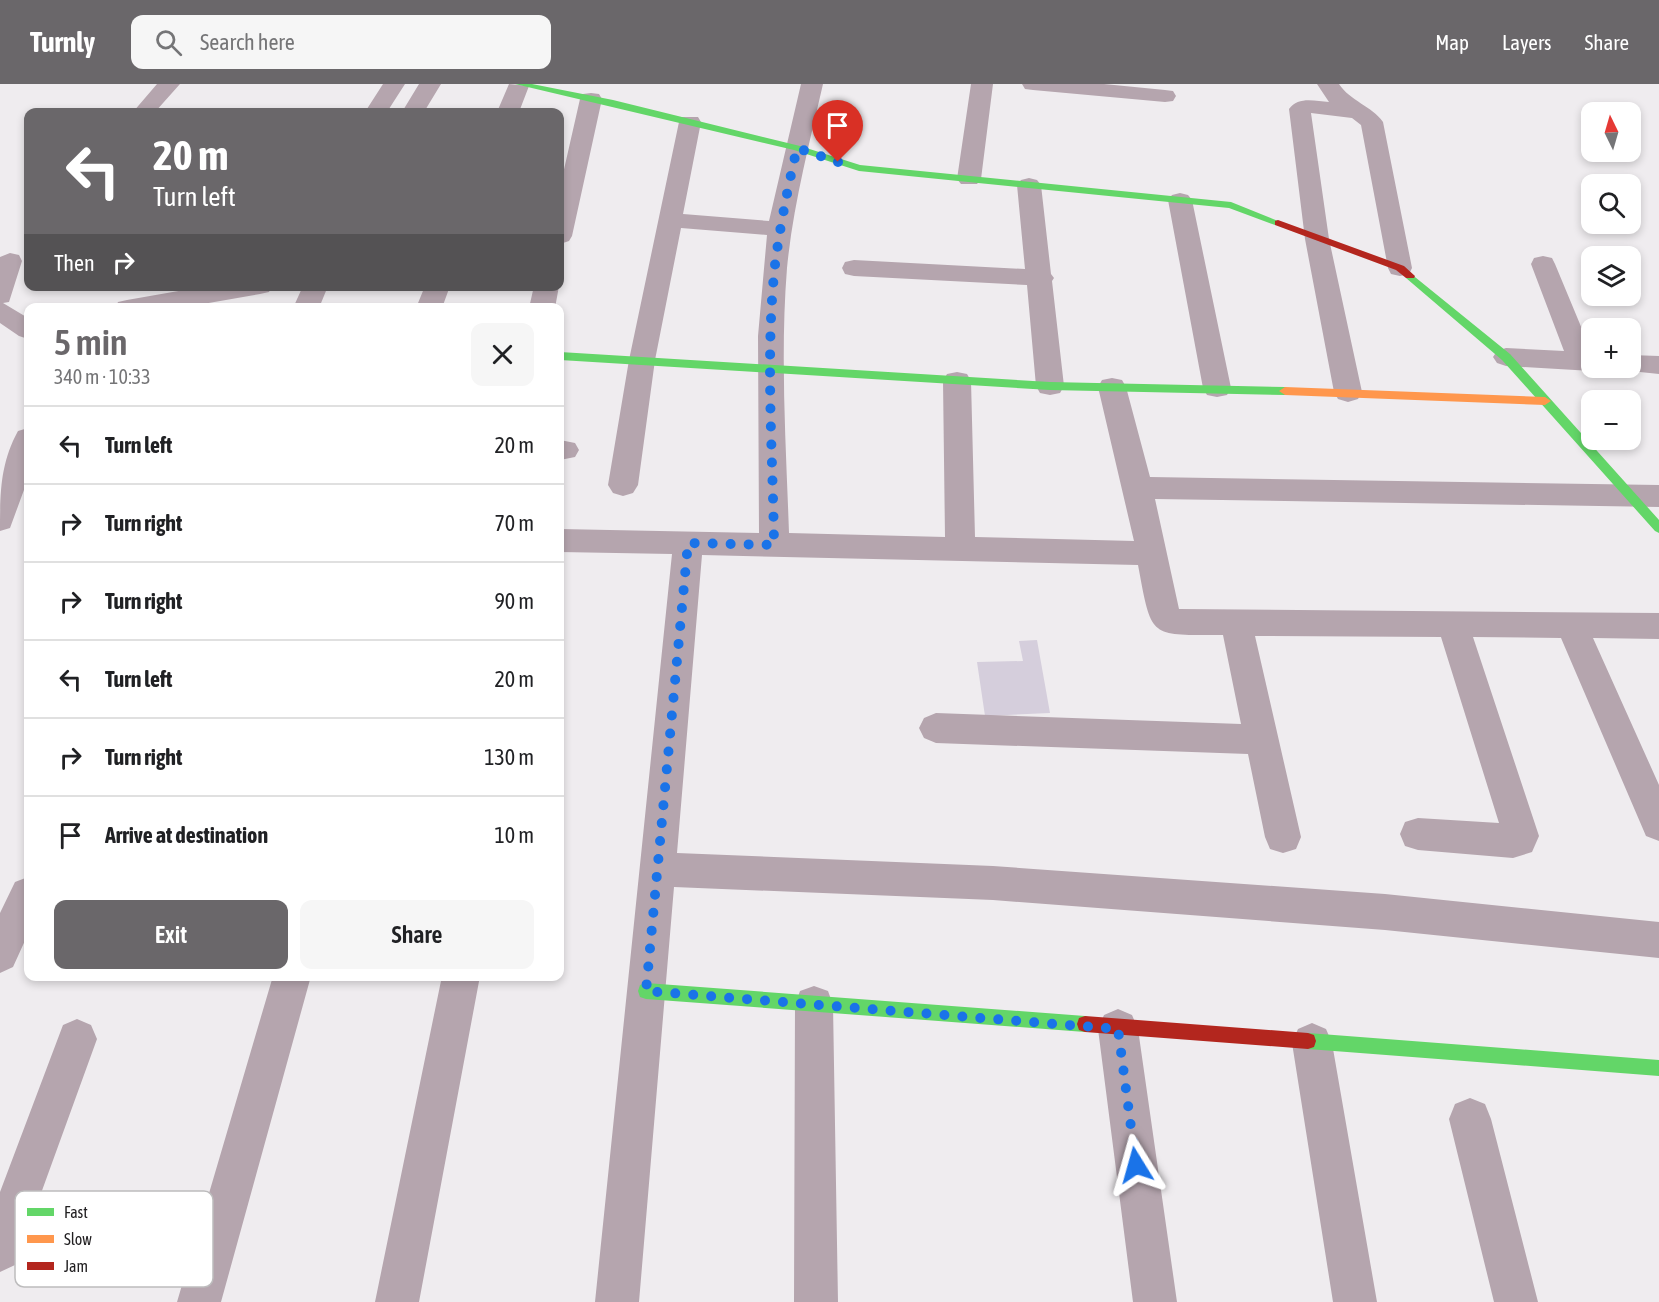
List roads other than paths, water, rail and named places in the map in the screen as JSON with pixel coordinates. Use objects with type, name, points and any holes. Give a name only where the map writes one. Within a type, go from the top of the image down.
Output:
[{"type":"street","points":[[148,108],[169,84]]},
{"type":"street","points":[[379,108],[394,84]]},
{"type":"street","points":[[415,108],[430,84]]},
{"type":"street","points":[[774,545],[772,371],[775,268],[780,229],[812,84]]},
{"type":"street","points":[[969,179],[982,84]]},
{"type":"street","points":[[1033,84],[1165,96]]},
{"type":"street","points":[[1328,84],[1333,94],[1372,122],[1400,268]]},
{"type":"street","points":[[510,108],[519,85],[591,99],[797,148],[859,168],[1231,205],[1317,239],[1400,268],[1506,357],[1659,528]]},
{"type":"street","points":[[564,218],[591,99]]},
{"type":"street","points":[[1348,392],[1317,239],[1300,110],[1306,106],[1361,112]]},
{"type":"street","points":[[623,485],[642,360],[690,122]]},
{"type":"street","points":[[1029,185],[1041,278],[1050,386]]},
{"type":"street","points":[[1180,200],[1216,388]]},
{"type":"street","points":[[671,220],[780,229]]},
{"type":"street","points":[[0,296],[5,261],[24,246]]},
{"type":"street","points":[[1543,264],[1581,350]]},
{"type":"street","points":[[854,268],[1041,278]]},
{"type":"street","points":[[179,303],[236,291]]},
{"type":"street","points":[[0,311],[24,327]]},
{"type":"street","points":[[564,356],[772,371],[1050,386],[1216,388],[1545,400]]},
{"type":"street","points":[[1506,357],[1581,361]]},
{"type":"street","points":[[1641,364],[1659,365]]},
{"type":"street","points":[[957,381],[960,548]]},
{"type":"street","points":[[1112,387],[1138,488],[1163,613],[1167,620],[1236,623],[1659,626]]},
{"type":"street","points":[[0,520],[24,450]]},
{"type":"street","points":[[1138,488],[1659,496]]},
{"type":"street","points":[[564,540],[1151,553]]},
{"type":"street","points":[[617,1302],[688,543]]},
{"type":"street","points":[[1236,623],[1283,837]]},
{"type":"street","points":[[1418,834],[1513,841],[1519,840],[1521,836],[1453,625]]},
{"type":"street","points":[[1571,625],[1659,825]]},
{"type":"street","points":[[936,728],[1262,740]]},
{"type":"street","points":[[657,869],[993,883],[1385,912],[1659,940]]},
{"type":"street","points":[[0,954],[24,903]]},
{"type":"street","points":[[213,1253],[291,981]]},
{"type":"street","points":[[397,1302],[460,981]]},
{"type":"street","points":[[646,991],[1118,1029],[1659,1068]]},
{"type":"street","points":[[814,1005],[816,1302]]},
{"type":"street","points":[[1118,1029],[1155,1302]]},
{"type":"street","points":[[21,1191],[76,1039]]},
{"type":"street","points":[[1312,1043],[1355,1302]]},
{"type":"street","points":[[1470,1119],[1516,1302]]},
{"type":"street","points":[[0,1250],[15,1208]]},
{"type":"street","points":[[199,1302],[203,1287]]}]
